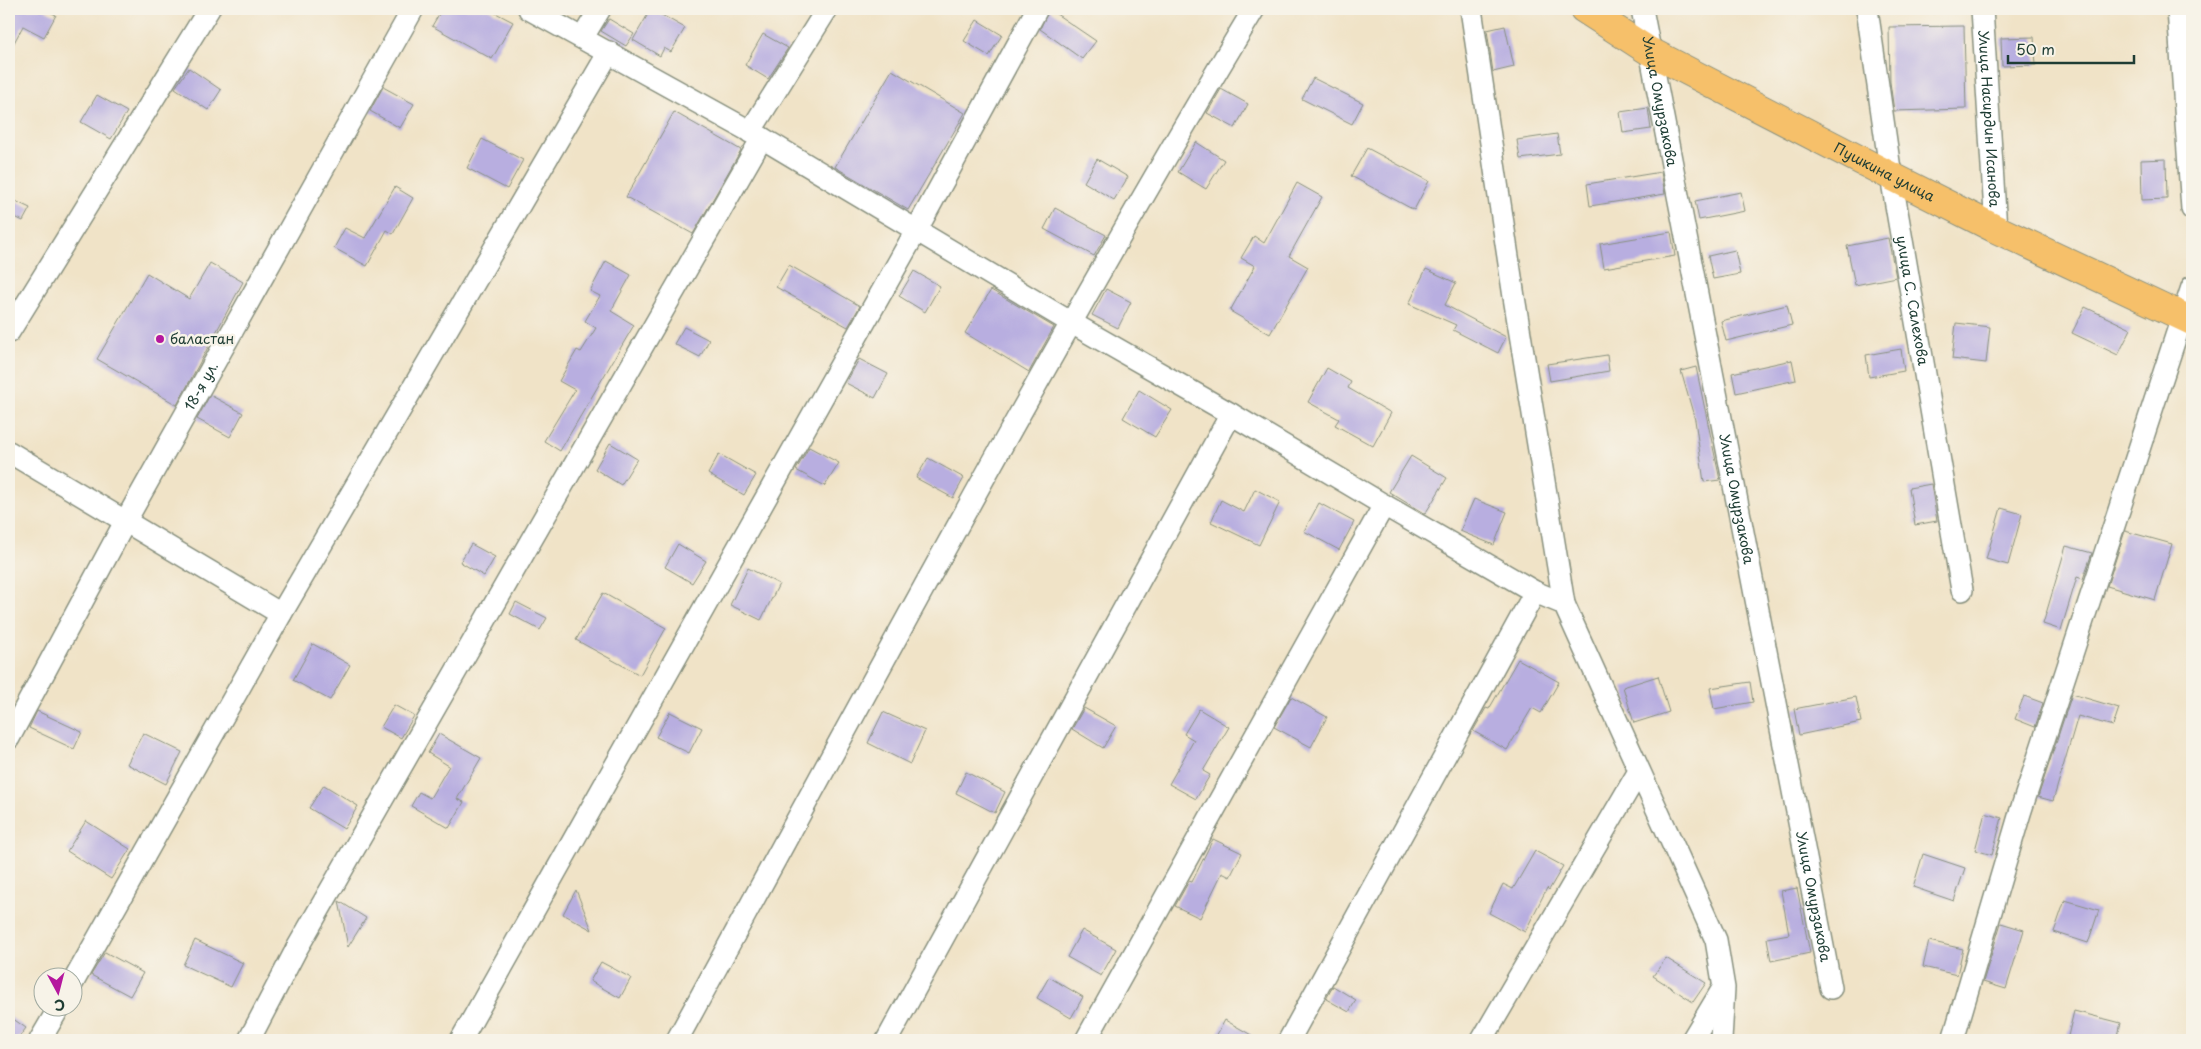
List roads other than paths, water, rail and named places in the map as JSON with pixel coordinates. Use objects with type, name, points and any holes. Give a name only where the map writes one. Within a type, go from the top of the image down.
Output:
[{"type":"highway","name":"Пушкина улица","points":[[1584,9],[1649,51],[1891,176],[2188,319]]},
{"type":"street","points":[[9,332],[209,9]]},
{"type":"street","name":"18-я ул.","points":[[9,738],[125,522],[413,9]]},
{"type":"street","points":[[529,9],[583,37],[756,135],[1070,322],[1231,414],[1384,505],[1536,592],[1564,604]]},
{"type":"street","points":[[583,37],[600,9]]},
{"type":"street","points":[[249,1040],[296,950],[827,9]]},
{"type":"street","points":[[461,1040],[916,231],[1037,9]]},
{"type":"street","points":[[684,1038],[1070,322],[1162,162],[1254,9]]},
{"type":"street","points":[[1472,9],[1512,287],[1564,604],[1716,940],[1724,988],[1721,1040]]},
{"type":"street","name":"Улица Омурзакова","points":[[1642,9],[1831,988]]},
{"type":"street","name":"улица С. Салехова","points":[[1867,9],[1891,176],[1962,590]]},
{"type":"street","name":"Улица Насирдин Исанова","points":[[1982,9],[1996,228]]},
{"type":"street","points":[[2178,9],[2192,209]]},
{"type":"street","points":[[82,966],[281,614],[609,52]]},
{"type":"street","points":[[1953,1040],[2020,812],[2188,319],[2192,288]]},
{"type":"street","points":[[887,1040],[1231,414]]},
{"type":"street","points":[[9,452],[281,614]]},
{"type":"street","points":[[1086,1040],[1384,505]]},
{"type":"street","points":[[1289,1040],[1536,592]]},
{"type":"street","points":[[1482,1040],[1639,771]]},
{"type":"street","points":[[1692,1040],[1724,988]]},
{"type":"street","points":[[40,1040],[54,1016]]},
{"type":"place","name":"баластан","points":[[160,339]]}]
